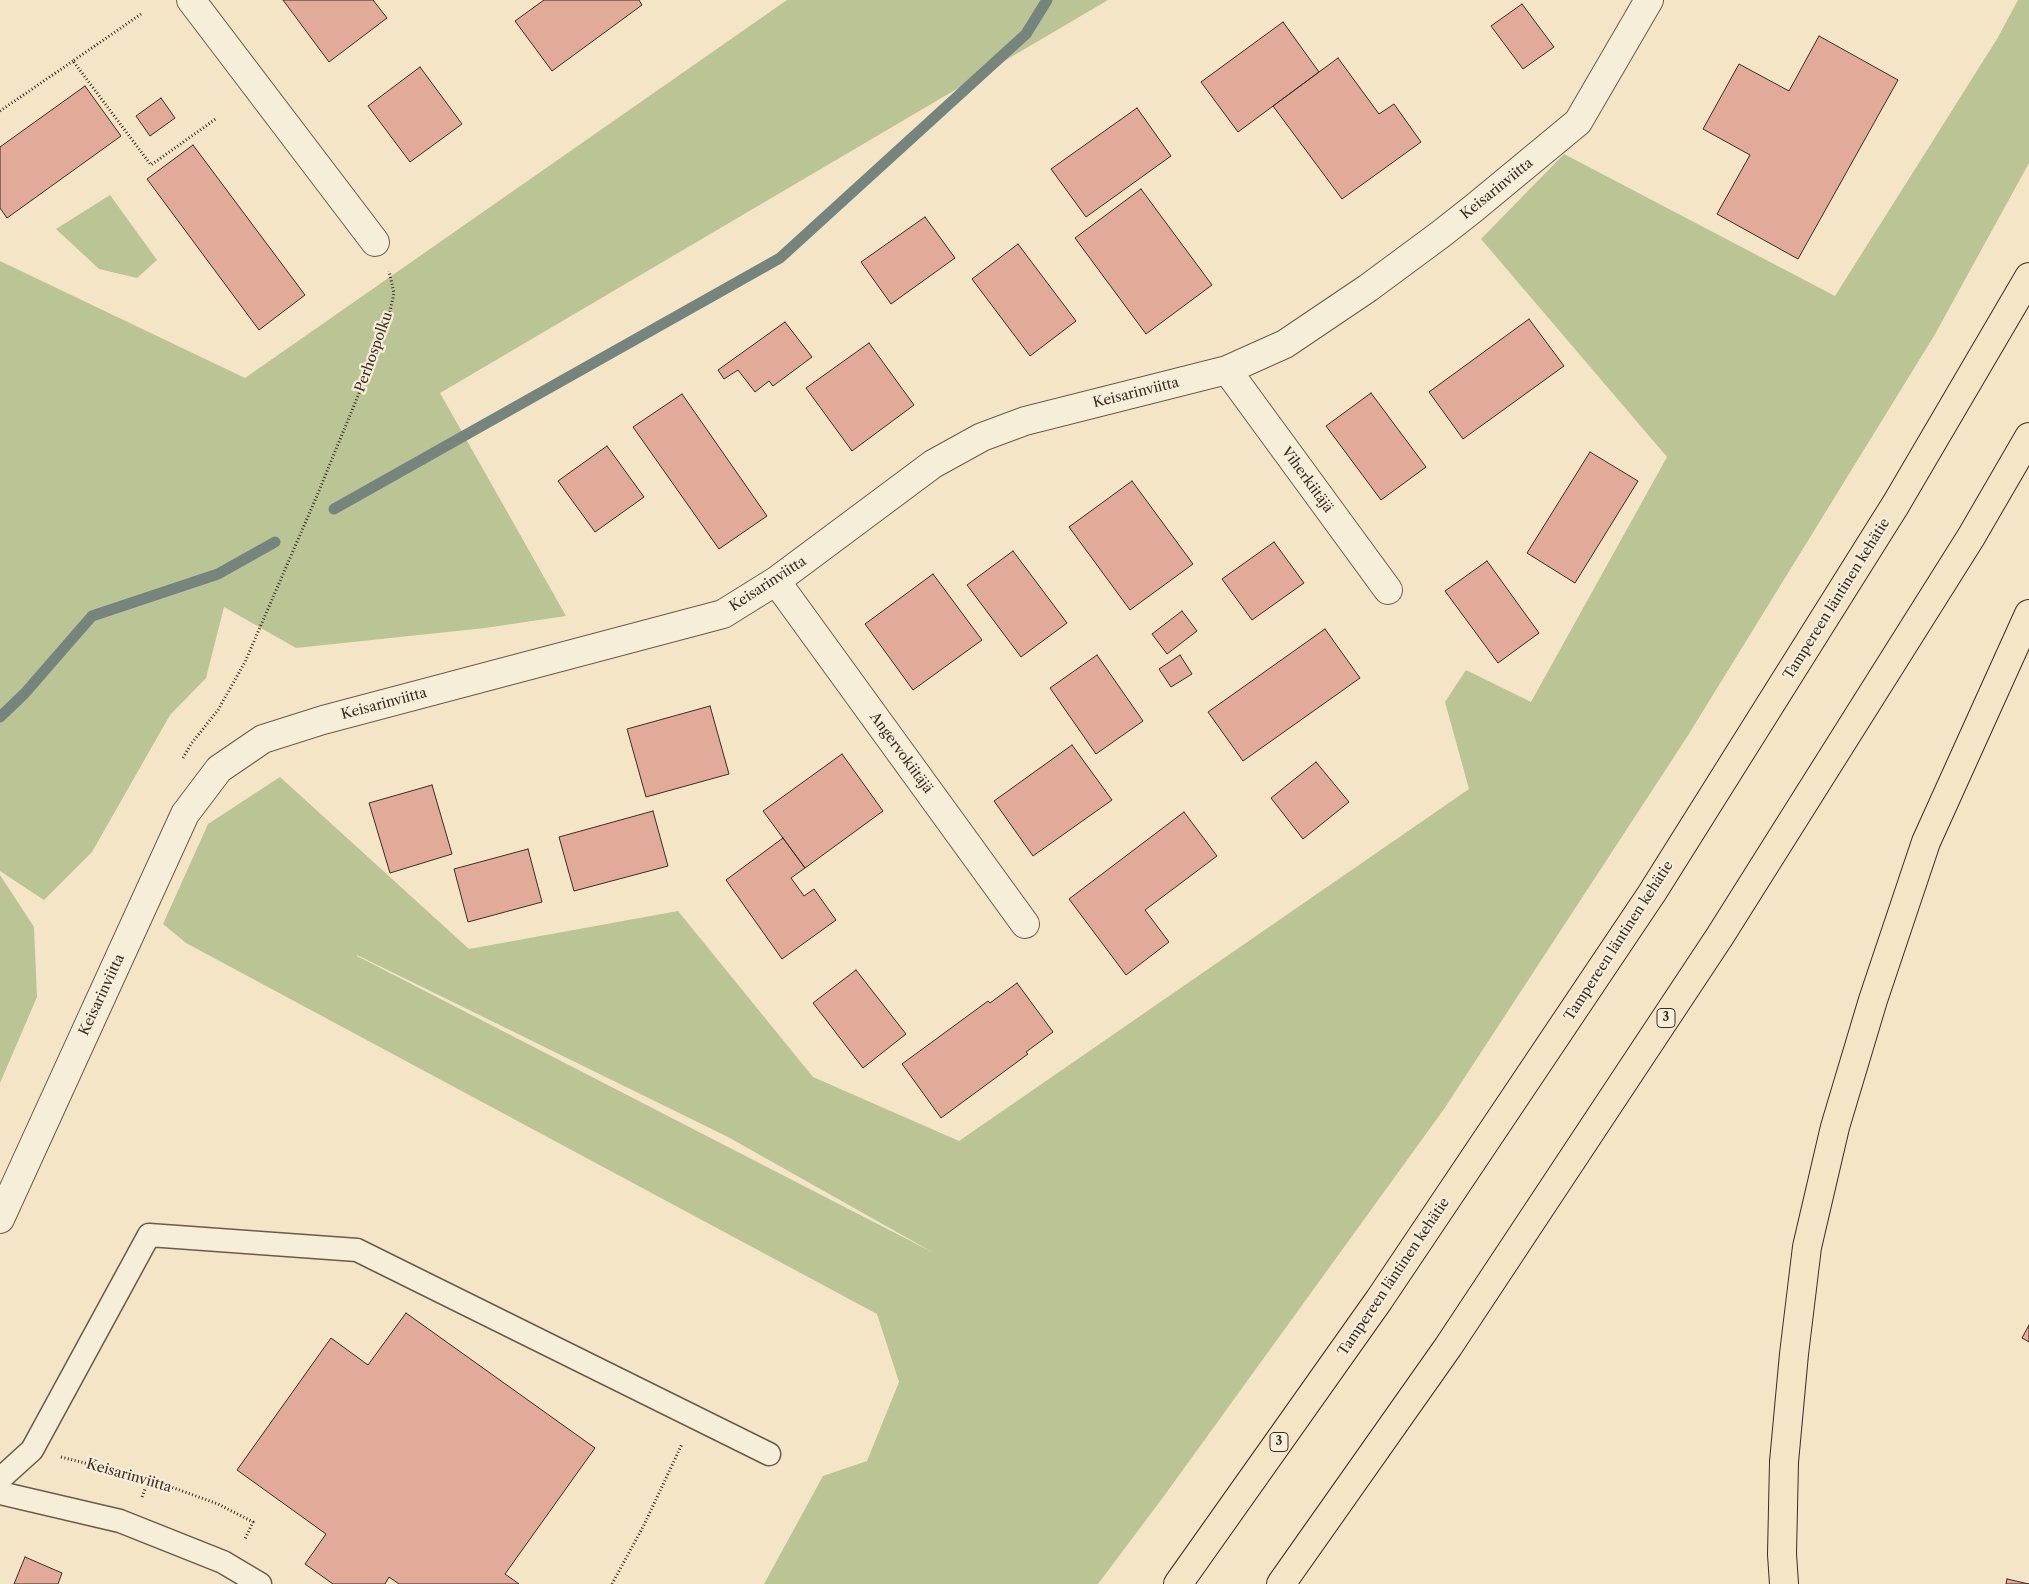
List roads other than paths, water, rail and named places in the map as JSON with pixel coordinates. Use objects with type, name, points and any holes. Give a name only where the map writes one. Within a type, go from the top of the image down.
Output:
[{"type":"highway","name":"Tampereen läntinen kehätie","points":[[1178,1584],[1379,1300],[1652,893],[1896,504],[2029,277]]},
{"type":"highway","name":"3","points":[[1281,1584],[1448,1347],[1720,936],[1971,536],[2029,437]]},
{"type":"highway","points":[[1784,1584],[1782,1554],[1784,1462],[1794,1354],[1807,1247],[1835,1127],[1873,1000],[1926,842],[2029,614]]},
{"type":"street","points":[[191,0],[375,242]]},
{"type":"street","name":"Keisarinviitta","points":[[0,1219],[185,814],[219,769],[263,739],[323,720],[723,614],[776,581],[933,464],[982,437],[1025,422],[1227,370],[1285,344],[1368,288],[1474,208],[1578,122],[1649,0]]},
{"type":"street","name":"Viherkiitäjä","points":[[1227,370],[1388,590]]},
{"type":"street","name":"Angervokiitäjä","points":[[776,581],[1025,924]]},
{"type":"lane","points":[[0,1479],[32,1450],[148,1235],[357,1250],[769,1454]]},
{"type":"lane","points":[[0,1493],[120,1521],[223,1562],[260,1584]]},
{"type":"waterway","points":[[334,509],[780,258],[1026,34],[1047,0]]},
{"type":"waterway","points":[[0,717],[25,693],[92,616],[218,574],[275,542]]}]
